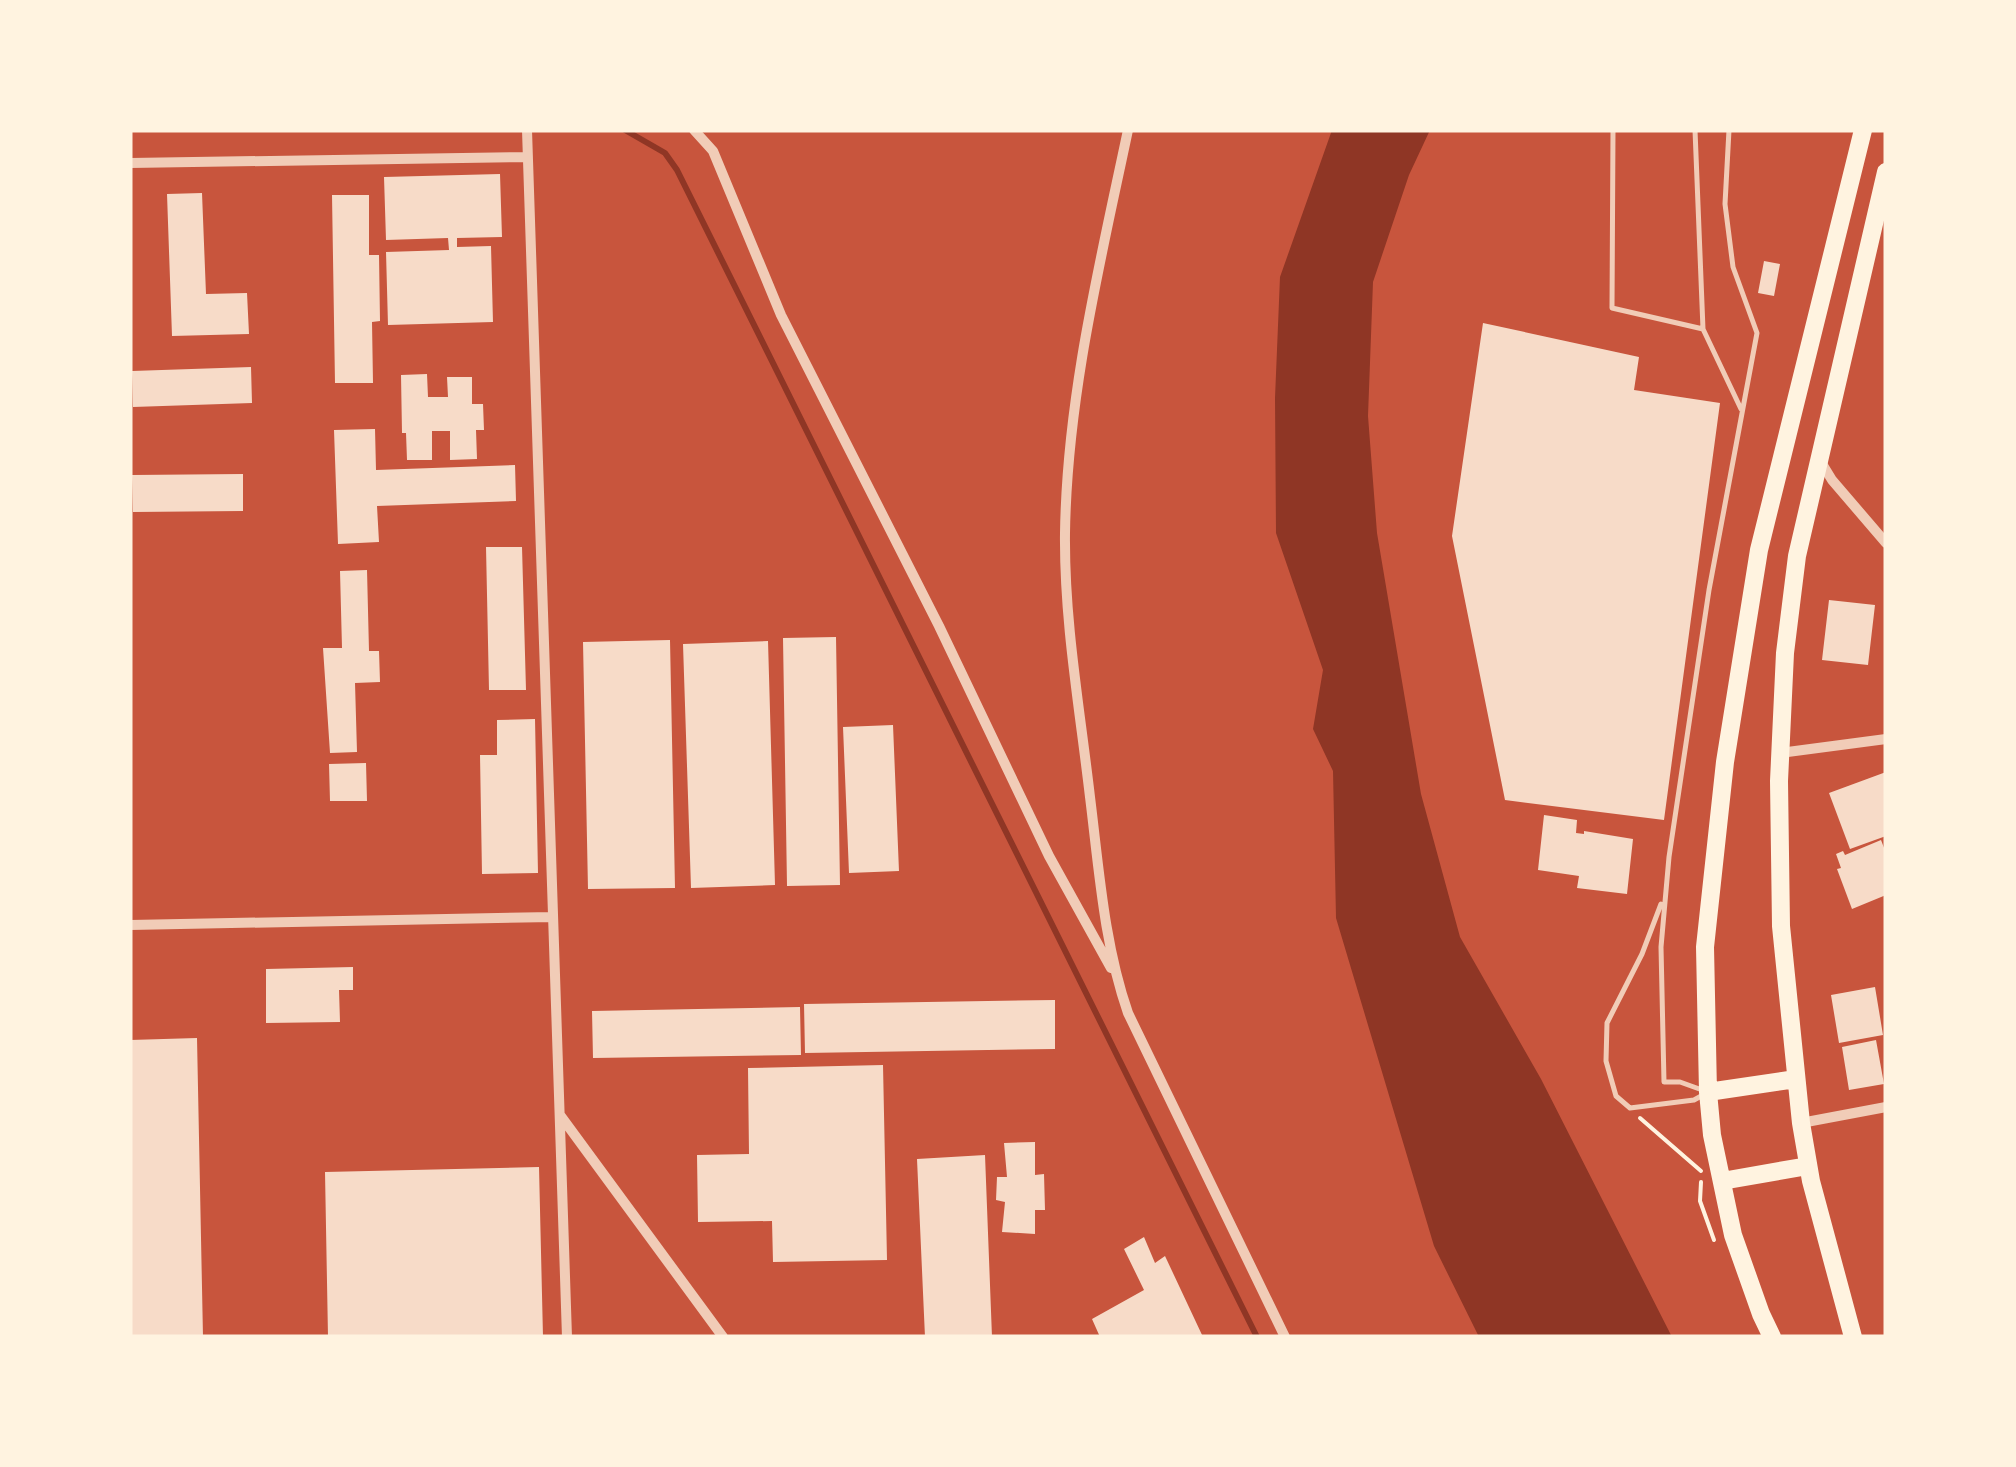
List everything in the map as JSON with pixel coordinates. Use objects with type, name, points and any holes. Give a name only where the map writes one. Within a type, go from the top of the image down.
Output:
[{"type":"highway","points":[[1772,1337],[1733,1235],[1722,1181],[1708,1092],[1704,947],[1741,653],[1772,490],[1863,130]]},
{"type":"highway","points":[[1852,1337],[1808,1166],[1801,1122],[1781,926],[1780,754],[1795,576],[1818,457],[1886,172]]},
{"type":"highway","points":[[1708,1092],[1796,1080]]},
{"type":"highway","points":[[1722,1181],[1808,1166]]},
{"type":"street","points":[[527,130],[567,1337]]},
{"type":"street","points":[[694,130],[713,151],[781,315],[939,626],[1049,856],[1114,973],[1128,1013],[1285,1337]]},
{"type":"street","points":[[1114,973],[1070,626],[1066,533],[1076,383],[1128,130]]},
{"type":"street","points":[[130,163],[528,156]]},
{"type":"street","points":[[1818,457],[1832,480],[1886,544]]},
{"type":"street","points":[[1780,754],[1886,739]]},
{"type":"street","points":[[130,925],[553,917]]},
{"type":"street","points":[[1801,1122],[1886,1107]]},
{"type":"street","points":[[560,1114],[722,1337]]},
{"type":"lane","points":[[1612,130],[1612,308],[1703,329]]},
{"type":"lane","points":[[1695,130],[1703,329],[1742,411]]},
{"type":"lane","points":[[1708,1092],[1680,1082],[1664,1082],[1660,988],[1664,897],[1709,590],[1757,334],[1733,267],[1725,204],[1729,130]]},
{"type":"lane","points":[[1664,897],[1642,954],[1606,1023],[1606,1060],[1616,1096],[1630,1108],[1694,1100],[1708,1092]]},
{"type":"path","points":[[1630,1108],[1702,1172]]},
{"type":"shaded area","points":[[1332,130],[1430,130],[1409,175],[1373,282],[1368,416],[1377,533],[1421,794],[1460,937],[1541,1079],[1672,1337],[1479,1337],[1434,1246],[1336,918],[1333,771],[1313,729],[1323,670],[1276,533],[1275,398],[1280,277]]},
{"type":"building","points":[[500,174],[502,237],[457,238],[457,247],[491,246],[493,322],[388,325],[386,252],[449,250],[448,238],[386,240],[384,177]]},
{"type":"building","points":[[202,193],[206,294],[247,293],[249,334],[172,336],[167,194]]},
{"type":"building","points":[[332,195],[369,195],[369,255],[379,255],[380,321],[372,322],[373,383],[335,383]]},
{"type":"building","points":[[1764,261],[1780,264],[1774,296],[1758,293]]},
{"type":"building","points":[[1483,323],[1639,357],[1634,390],[1720,403],[1664,820],[1505,800],[1452,536]]},
{"type":"building","points":[[251,367],[252,403],[133,407],[132,371]]},
{"type":"building","points":[[427,374],[428,397],[448,397],[447,377],[472,377],[472,404],[483,404],[484,430],[476,430],[477,459],[450,460],[450,431],[432,431],[432,460],[407,460],[406,433],[402,433],[401,375]]},
{"type":"building","points":[[375,429],[376,470],[515,465],[516,501],[377,506],[379,542],[338,544],[334,430]]},
{"type":"building","points":[[243,474],[243,511],[133,512],[132,475]]},
{"type":"building","points":[[486,547],[522,547],[526,690],[489,690]]},
{"type":"building","points":[[367,570],[369,651],[379,651],[380,682],[355,683],[357,752],[330,753],[323,648],[342,648],[340,571]]},
{"type":"building","points":[[1829,600],[1875,605],[1868,665],[1822,660]]},
{"type":"building","points":[[836,637],[840,885],[787,886],[783,638]]},
{"type":"building","points":[[670,640],[675,888],[588,889],[583,642]]},
{"type":"building","points":[[768,641],[775,885],[691,888],[683,644]]},
{"type":"building","points":[[535,719],[538,873],[482,874],[480,755],[497,755],[497,720]]},
{"type":"building","points":[[893,725],[899,871],[849,873],[843,727]]},
{"type":"building","points":[[366,763],[367,801],[330,801],[329,764]]},
{"type":"building","points":[[1886,772],[1886,836],[1850,849],[1829,793]]},
{"type":"building","points":[[1544,815],[1577,820],[1576,833],[1633,839],[1627,894],[1577,888],[1579,876],[1538,870]]},
{"type":"building","points":[[1881,840],[1886,853],[1886,895],[1852,909],[1837,869],[1841,868],[1836,854],[1843,851],[1845,855]]},
{"type":"building","points":[[353,967],[353,990],[339,990],[340,1022],[266,1023],[266,969]]},
{"type":"building","points":[[1875,987],[1883,1035],[1839,1043],[1831,995]]},
{"type":"building","points":[[1055,1000],[1055,1049],[805,1053],[804,1004]]},
{"type":"building","points":[[800,1007],[801,1055],[593,1058],[592,1011]]},
{"type":"building","points":[[197,1038],[203,1337],[130,1337],[130,1040]]},
{"type":"building","points":[[1876,1040],[1884,1084],[1849,1090],[1842,1047]]},
{"type":"building","points":[[883,1065],[887,1260],[773,1262],[772,1221],[698,1222],[697,1155],[749,1154],[748,1068]]},
{"type":"building","points":[[1035,1142],[1035,1175],[1044,1174],[1045,1210],[1035,1210],[1035,1234],[1002,1232],[1005,1202],[996,1200],[997,1177],[1007,1177],[1004,1143]]},
{"type":"building","points":[[985,1155],[992,1337],[925,1337],[917,1159]]},
{"type":"building","points":[[539,1167],[543,1337],[328,1337],[325,1172]]},
{"type":"building","points":[[1144,1237],[1155,1263],[1165,1256],[1203,1337],[1100,1337],[1092,1319],[1144,1290],[1124,1249]]},
{"type":"waterway","points":[[625,130],[665,153],[677,170],[1257,1337]]}]
